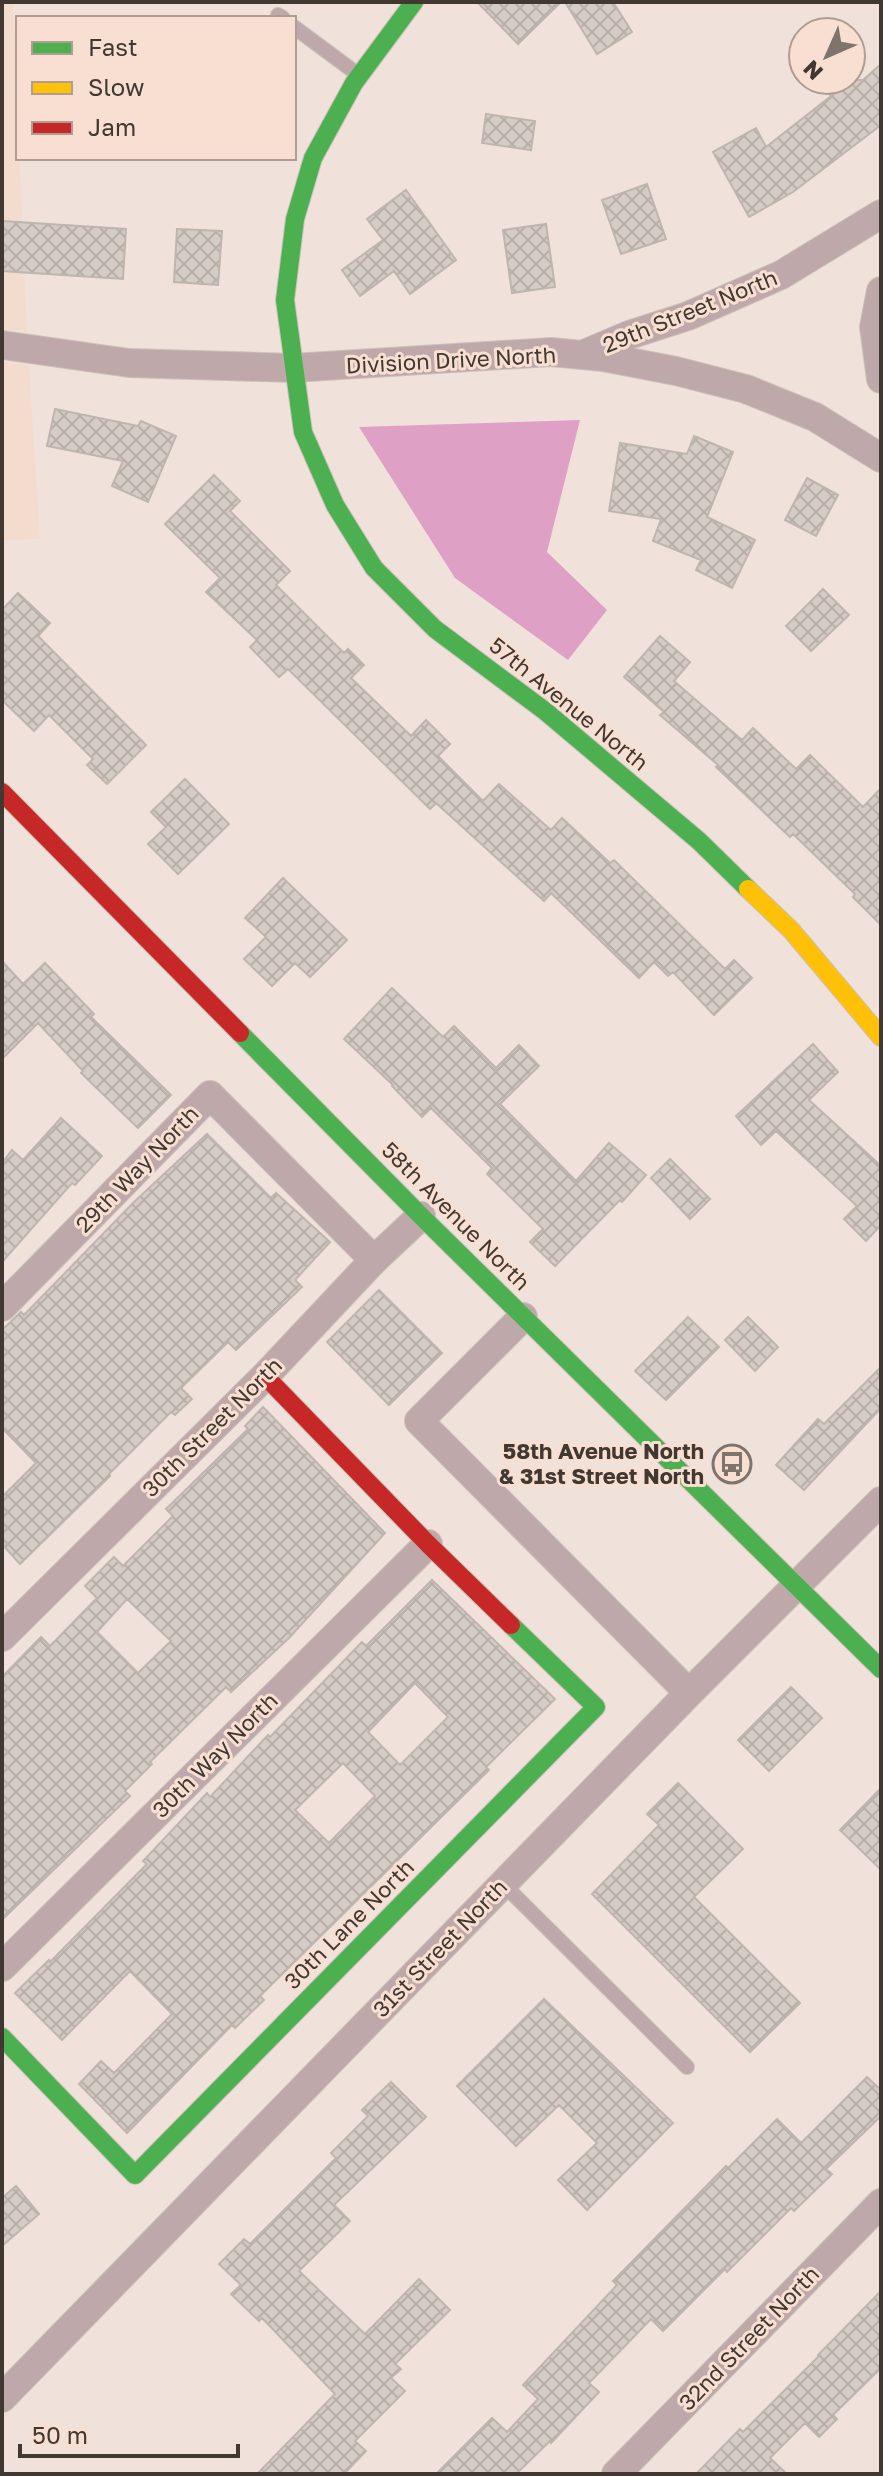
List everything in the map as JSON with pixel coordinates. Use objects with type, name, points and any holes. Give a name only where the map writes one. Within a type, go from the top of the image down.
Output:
[{"type":"street","name":"57th Avenue North","points":[[414,2],[359,76],[313,158],[295,219],[285,300],[293,368],[303,432],[335,505],[374,568],[435,629],[545,711],[699,841],[791,930],[881,1037]]},
{"type":"street","name":"29th Street North","points":[[581,355],[688,316],[781,275],[881,214]]},
{"type":"street","points":[[881,291],[874,327],[881,379]]},
{"type":"street","name":"Division Drive North","points":[[2,345],[129,363],[293,368],[551,352],[581,355],[676,371],[746,389],[815,417],[881,458]]},
{"type":"street","name":"58th Avenue North","points":[[2,792],[421,1216],[881,1669]]},
{"type":"street","name":"29th Way North","points":[[2,1307],[210,1095],[374,1260]]},
{"type":"street","name":"30th Street North","points":[[2,1637],[421,1216]]},
{"type":"street","points":[[523,1317],[419,1421],[689,1693]]},
{"type":"street","points":[[265,1376],[428,1544]]},
{"type":"street","name":"31st Street North","points":[[2,2398],[689,1693],[881,1501]]},
{"type":"street","name":"30th Lane North","points":[[2,2037],[135,2175],[596,1707],[428,1544]]},
{"type":"street","name":"30th Way North","points":[[2,1967],[428,1544]]},
{"type":"street","name":"32nd Street North","points":[[616,2474],[881,2203]]},
{"type":"lane","points":[[296,29],[359,76]]},
{"type":"lane","points":[[503,1884],[687,2067]]},
{"type":"shaded area","points":[[2,2],[13,2],[16,160],[20,160],[27,332],[2,329]]},
{"type":"shaded area","points":[[2,362],[29,365],[40,539],[2,540]]},
{"type":"shaded area","points":[[580,420],[547,552],[607,610],[568,660],[455,578],[359,427]]},
{"type":"building","points":[[477,2],[561,2],[518,44]]},
{"type":"building","points":[[565,2],[613,2],[632,32],[597,54]]},
{"type":"building","points":[[881,64],[881,125],[793,192],[749,217],[713,152],[756,128],[766,147],[831,96],[867,96],[867,76]]},
{"type":"building","points":[[486,114],[535,121],[531,150],[482,143]]},
{"type":"building","points":[[647,184],[666,239],[621,254],[602,200]]},
{"type":"building","points":[[406,190],[456,260],[410,294],[394,271],[360,296],[342,270],[383,240],[367,219]]},
{"type":"building","points":[[2,221],[126,229],[123,279],[2,271]]},
{"type":"building","points":[[546,224],[555,287],[512,293],[503,230]]},
{"type":"building","points":[[177,229],[222,231],[218,285],[174,282]]},
{"type":"building","points":[[55,409],[138,426],[141,421],[176,436],[148,502],[112,486],[123,461],[47,446]]},
{"type":"building","points":[[694,436],[733,452],[707,517],[755,540],[732,588],[696,570],[701,560],[653,541],[661,519],[609,511],[620,443],[687,454]]},
{"type":"building","points":[[214,475],[240,501],[230,511],[290,571],[276,585],[344,653],[348,649],[364,665],[351,678],[411,736],[426,720],[450,744],[438,756],[483,801],[499,784],[551,830],[562,818],[610,863],[614,860],[725,969],[734,960],[752,978],[714,1015],[673,972],[668,976],[654,962],[639,978],[551,893],[544,901],[436,803],[430,809],[288,669],[279,677],[250,647],[257,640],[206,592],[220,578],[165,524]]},
{"type":"building","points":[[807,478],[838,495],[816,536],[785,520]]},
{"type":"building","points":[[823,589],[849,615],[811,651],[786,626]]},
{"type":"building","points":[[18,593],[50,623],[38,636],[146,745],[107,784],[87,765],[93,759],[49,715],[34,731],[2,700],[2,610]]},
{"type":"building","points":[[660,636],[690,662],[674,681],[742,740],[753,728],[796,769],[810,755],[863,807],[881,788],[881,925],[853,897],[855,894],[793,834],[790,837],[716,767],[718,765],[660,715],[664,712],[624,677]]},
{"type":"building","points":[[185,779],[229,824],[178,874],[148,844],[166,827],[151,812]]},
{"type":"building","points":[[283,878],[347,940],[310,977],[295,963],[272,986],[244,959],[266,937],[245,918]]},
{"type":"building","points":[[2,961],[23,984],[45,963],[94,1014],[91,1017],[171,1095],[138,1128],[81,1073],[83,1071],[38,1023],[2,1059]]},
{"type":"building","points":[[392,988],[443,1037],[454,1026],[496,1068],[519,1045],[539,1066],[500,1104],[576,1181],[609,1143],[646,1175],[555,1266],[530,1242],[543,1229],[487,1174],[492,1168],[431,1108],[422,1117],[344,1039]]},
{"type":"building","points":[[813,1044],[838,1072],[809,1100],[881,1166],[881,1228],[866,1241],[844,1219],[857,1206],[776,1131],[761,1145],[736,1116]]},
{"type":"building","points":[[61,1118],[102,1156],[75,1185],[72,1183],[2,1262],[2,1163],[12,1150],[23,1160]]},
{"type":"building","points":[[207,1134],[271,1198],[276,1193],[330,1242],[295,1280],[302,1287],[236,1350],[228,1342],[181,1388],[192,1399],[175,1415],[171,1412],[20,1564],[2,1544],[2,1497],[36,1463],[2,1428],[2,1330],[21,1312],[24,1315],[134,1202]]},
{"type":"building","points":[[670,1159],[710,1199],[690,1219],[651,1178]]},
{"type":"building","points":[[379,1290],[442,1353],[389,1405],[327,1342]]},
{"type":"building","points":[[688,1317],[719,1347],[666,1400],[635,1371]]},
{"type":"building","points":[[748,1317],[778,1347],[755,1371],[725,1340]]},
{"type":"building","points":[[881,1367],[881,1408],[804,1490],[776,1465],[818,1419],[824,1424]]},
{"type":"building","points":[[263,1407],[385,1533],[289,1638],[231,1692],[226,1687],[150,1762],[152,1764],[125,1791],[130,1796],[2,1920],[2,1677],[41,1637],[50,1646],[97,1598],[85,1586],[114,1557],[123,1566],[173,1516],[166,1509],[248,1429],[245,1426]],"holes":[[[127,1599],[171,1641],[138,1673],[97,1632]]]},
{"type":"building","points":[[432,1580],[555,1699],[486,1767],[489,1770],[260,1996],[264,2000],[235,2028],[232,2025],[127,2133],[79,2084],[101,2061],[114,2073],[172,2014],[130,1971],[62,2040],[15,1993],[147,1864],[143,1861],[207,1793],[210,1797],[362,1642],[366,1646]],"holes":[[[415,1683],[448,1717],[400,1765],[368,1732]],[[343,1763],[375,1796],[329,1843],[295,1810]]]},
{"type":"building","points":[[791,1687],[822,1718],[769,1771],[738,1740]]},
{"type":"building","points":[[678,1783],[743,1849],[694,1897],[800,2003],[750,2052],[592,1894],[659,1825],[647,1814]]},
{"type":"building","points":[[881,1788],[881,1870],[840,1830]]},
{"type":"building","points":[[544,1999],[673,2123],[587,2210],[558,2180],[597,2143],[559,2105],[516,2146],[457,2086]]},
{"type":"building","points":[[867,2077],[881,2090],[881,2116],[826,2169],[832,2174],[794,2211],[791,2208],[727,2272],[725,2269],[663,2331],[651,2319],[589,2383],[599,2392],[551,2443],[516,2474],[436,2474],[492,2418],[507,2432],[538,2399],[523,2385],[617,2285],[613,2281],[726,2166],[728,2168],[777,2119],[801,2143]]},
{"type":"building","points":[[391,2082],[426,2117],[334,2205],[350,2221],[299,2271],[365,2334],[419,2279],[450,2310],[395,2364],[401,2369],[391,2378],[405,2391],[355,2441],[366,2451],[344,2474],[257,2474],[335,2394],[262,2318],[259,2321],[231,2294],[241,2285],[219,2264],[244,2239],[250,2244],[336,2158],[331,2153],[368,2116],[362,2110]]},
{"type":"building","points":[[16,2186],[39,2214],[2,2246],[2,2198]]},
{"type":"building","points":[[881,2291],[881,2368],[833,2415],[837,2419],[819,2437],[805,2423],[770,2458],[787,2474],[696,2474],[740,2429],[743,2432]]},
{"type":"traffic: fast","points":[[414,2],[354,83],[313,158],[295,219],[285,300],[303,432],[335,505],[374,568],[435,629],[545,711],[699,841],[748,889]]},
{"type":"traffic: fast","points":[[240,1033],[421,1216],[881,1669]]},
{"type":"traffic: fast","points":[[2,2037],[135,2175],[596,1707],[511,1625]]},
{"type":"traffic: slow","points":[[748,889],[791,930],[881,1037]]},
{"type":"traffic: jam","points":[[2,792],[240,1033]]},
{"type":"traffic: jam","points":[[265,1376],[511,1625]]},
{"type":"place","name":"58th Avenue North & 31st Street North","points":[[732,1464]]}]
